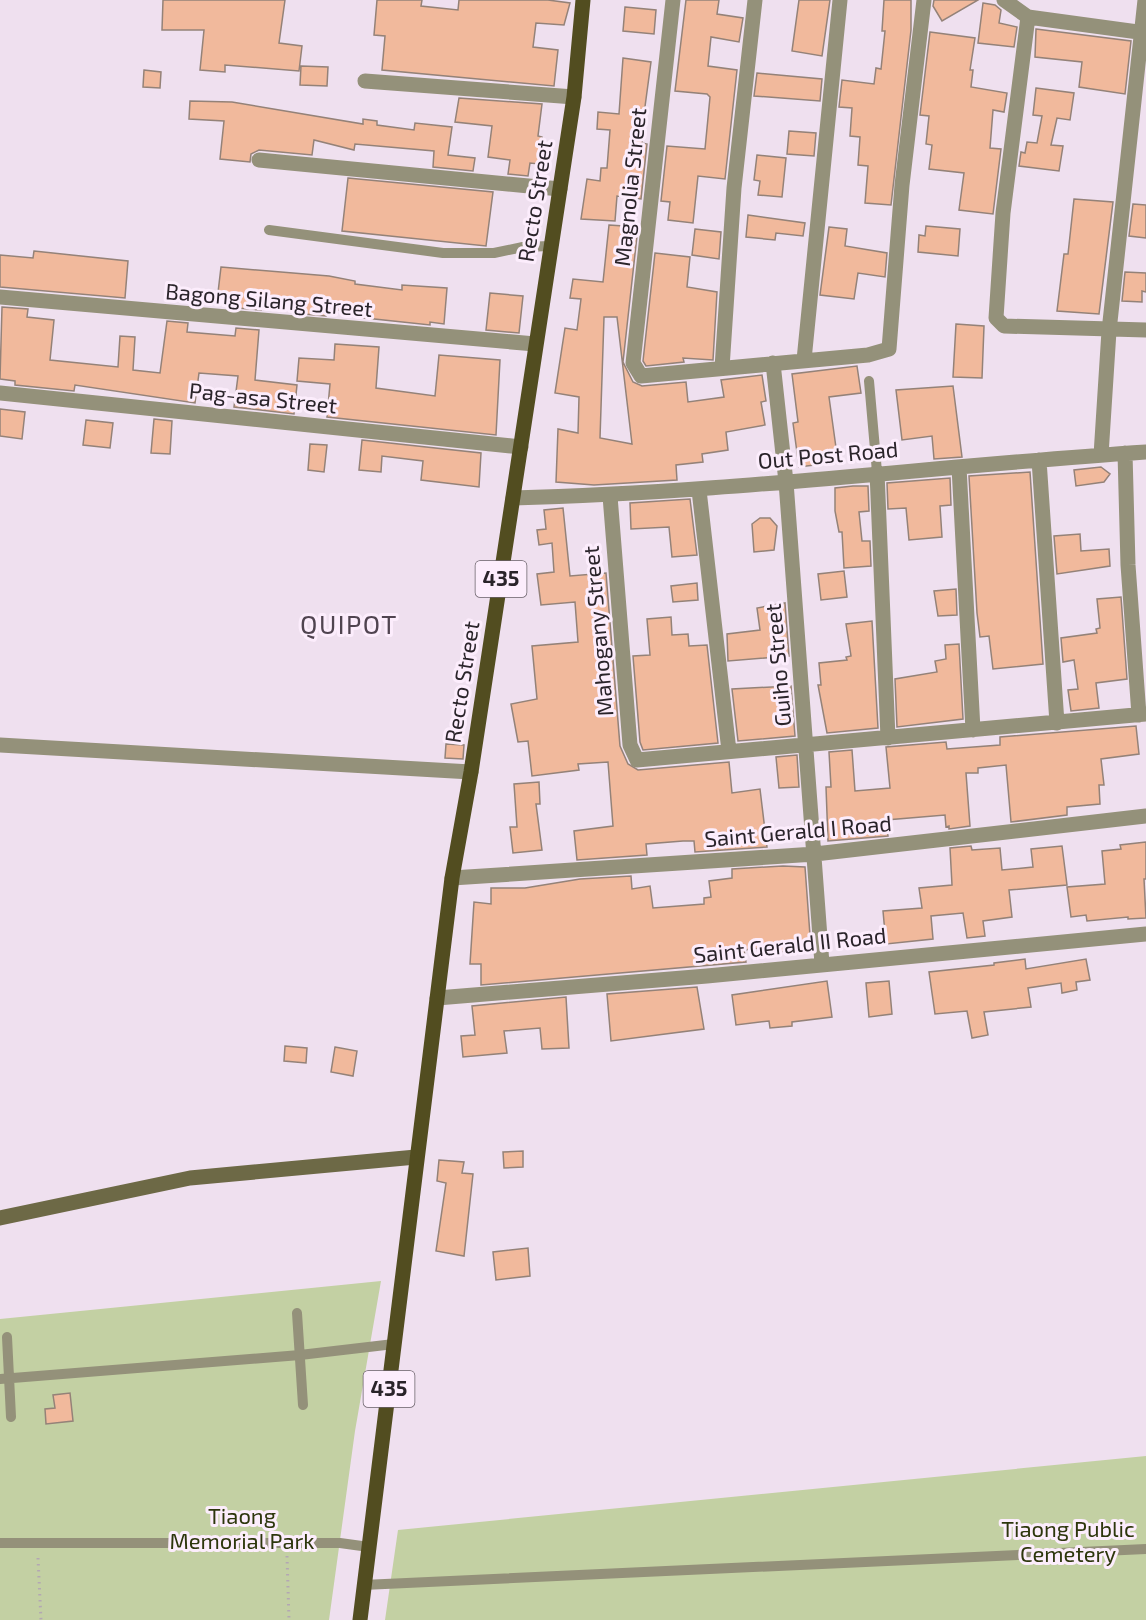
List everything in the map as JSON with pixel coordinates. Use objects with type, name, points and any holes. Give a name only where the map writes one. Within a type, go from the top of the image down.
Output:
[{"type":"main road","name":"Recto Street","points":[[416,1157],[452,878],[471,772],[574,97],[583,0]]},
{"type":"main road","name":"435","points":[[360,1620],[416,1157]]},
{"type":"street","name":"Magnolia Street","points":[[673,0],[633,363],[640,376],[722,368]]},
{"type":"street","points":[[755,0],[734,188],[722,368],[868,355],[888,349],[902,185],[924,0]]},
{"type":"street","points":[[804,360],[840,0]]},
{"type":"street","points":[[1004,0],[1028,17],[1144,33]]},
{"type":"street","points":[[1101,455],[1109,331],[1144,33],[1145,0]]},
{"type":"street","points":[[1028,17],[1003,213],[996,318],[1004,326],[1109,331],[1146,330]]},
{"type":"street","points":[[365,81],[574,97]]},
{"type":"street","points":[[259,160],[560,189]]},
{"type":"street","name":"Bagong Silang Street","points":[[0,297],[536,344]]},
{"type":"street","name":"Guiho Street","points":[[773,363],[786,482],[822,964]]},
{"type":"street","name":"Pag-asa Street","points":[[0,393],[521,447]]},
{"type":"street","name":"Out Post Road","points":[[513,498],[610,496],[699,490],[877,472],[1146,452]]},
{"type":"street","points":[[699,490],[729,751],[888,738],[1143,714],[1128,565],[1125,453]]},
{"type":"street","points":[[1039,460],[1057,723]]},
{"type":"street","points":[[959,466],[973,730]]},
{"type":"street","points":[[877,472],[888,738]]},
{"type":"street","name":"Mahogany Street","points":[[610,496],[630,745],[636,760],[729,751]]},
{"type":"street","points":[[0,745],[471,772]]},
{"type":"street","name":"Saint Gerald I Road","points":[[452,878],[815,854],[1146,816]]},
{"type":"street","name":"Saint Gerald II Road","points":[[437,998],[1146,934]]},
{"type":"street","points":[[0,1218],[190,1178],[416,1157]]},
{"type":"lane","points":[[269,230],[443,253],[495,253],[523,247],[550,246]]},
{"type":"lane","points":[[869,381],[877,472]]},
{"type":"lane","points":[[297,1312],[303,1405]]},
{"type":"lane","points":[[7,1337],[5,1378],[11,1418]]},
{"type":"lane","points":[[5,1378],[300,1355],[394,1344]]},
{"type":"lane","points":[[0,1543],[340,1543],[369,1547]]},
{"type":"lane","points":[[363,1585],[1146,1549]]},
{"type":"path","points":[[286,1543],[289,1620]]},
{"type":"path","points":[[37,1544],[41,1620]]},
{"type":"green space","name":"Tiaong Memorial Park","points":[[381,1281],[355,1431],[329,1620],[0,1620],[0,1319]]},
{"type":"green space","name":"Tiaong Public Cemetery","points":[[1146,1456],[1146,1620],[385,1620],[398,1530]]},
{"type":"building","points":[[163,0],[285,0],[279,43],[302,46],[299,71],[225,65],[225,72],[200,70],[204,30],[162,30]]},
{"type":"building","points":[[377,0],[422,0],[421,6],[458,10],[459,0],[548,0],[570,3],[564,25],[536,23],[533,47],[558,50],[554,86],[382,70],[385,36],[374,35]]},
{"type":"building","points":[[686,0],[719,0],[717,14],[743,18],[739,42],[711,37],[708,66],[737,70],[725,179],[698,176],[693,223],[668,220],[670,202],[661,201],[667,146],[705,149],[710,97],[707,94],[675,91]]},
{"type":"building","points":[[799,0],[830,0],[822,56],[792,51]]},
{"type":"building","points":[[884,0],[911,0],[911,30],[891,205],[865,203],[868,166],[858,165],[860,137],[850,136],[852,108],[839,107],[842,80],[874,84],[876,68],[881,69],[885,31],[882,31]]},
{"type":"building","points":[[934,0],[978,0],[942,21],[933,6]]},
{"type":"building","points":[[983,3],[995,5],[1001,10],[999,23],[1017,27],[1014,47],[978,43]]},
{"type":"building","points":[[625,7],[656,10],[654,34],[623,31]]},
{"type":"building","points":[[1036,29],[1131,41],[1125,94],[1079,87],[1082,62],[1035,57]]},
{"type":"building","points":[[930,32],[975,38],[970,70],[973,70],[971,87],[1007,93],[1004,112],[993,110],[990,148],[1001,149],[993,214],[959,210],[964,173],[929,169],[932,145],[926,144],[929,116],[920,115]]},
{"type":"building","points":[[623,58],[651,62],[644,114],[642,143],[647,144],[641,199],[617,196],[615,221],[581,219],[587,179],[600,181],[601,168],[607,168],[610,130],[597,129],[598,112],[619,114]]},
{"type":"building","points":[[301,66],[328,67],[327,86],[300,85]]},
{"type":"building","points":[[144,70],[161,72],[160,88],[143,87]]},
{"type":"building","points":[[757,73],[822,79],[820,101],[754,96]]},
{"type":"building","points":[[1036,88],[1074,93],[1070,120],[1057,118],[1051,145],[1063,146],[1059,171],[1019,166],[1021,152],[1025,153],[1027,142],[1037,143],[1042,116],[1033,115]]},
{"type":"building","points":[[459,98],[542,104],[538,136],[542,137],[539,164],[530,163],[528,176],[508,174],[510,160],[488,157],[492,126],[455,122]]},
{"type":"building","points":[[190,101],[232,102],[363,124],[363,119],[377,121],[377,125],[414,130],[415,123],[452,127],[448,155],[475,158],[473,171],[433,167],[434,151],[355,144],[354,150],[314,140],[312,155],[259,150],[251,154],[250,162],[220,159],[224,121],[189,119]]},
{"type":"building","points":[[789,131],[816,133],[814,156],[787,154]]},
{"type":"building","points":[[757,155],[786,158],[782,197],[758,195],[760,181],[754,180]]},
{"type":"building","points":[[348,178],[493,192],[486,246],[342,231]]},
{"type":"building","points":[[1074,199],[1113,202],[1099,314],[1057,311],[1064,254],[1068,254]]},
{"type":"building","points":[[1133,204],[1146,205],[1146,238],[1129,236]]},
{"type":"building","points":[[748,215],[805,223],[803,236],[776,233],[775,240],[746,237]]},
{"type":"building","points":[[609,225],[638,227],[623,362],[633,382],[642,386],[686,382],[688,402],[724,397],[721,380],[762,375],[766,401],[761,402],[765,425],[726,432],[728,450],[702,454],[703,462],[676,465],[677,480],[594,485],[556,482],[558,429],[578,433],[579,397],[555,393],[565,328],[577,330],[581,299],[570,298],[573,279],[603,282]],"holes":[[[604,317],[617,317],[632,444],[600,438]]]},
{"type":"building","points":[[926,226],[960,229],[958,256],[918,252],[919,235],[925,236]]},
{"type":"building","points":[[829,227],[847,229],[845,246],[887,253],[885,277],[858,273],[854,299],[820,295]]},
{"type":"building","points":[[695,229],[721,232],[719,259],[692,255]]},
{"type":"building","points":[[34,251],[128,261],[125,298],[0,287],[0,255],[33,258]]},
{"type":"building","points":[[655,253],[690,257],[687,287],[717,292],[713,360],[683,358],[684,362],[646,366],[643,361]]},
{"type":"building","points":[[221,267],[329,276],[355,281],[355,284],[402,290],[402,285],[447,288],[444,324],[430,322],[430,325],[356,317],[357,312],[327,309],[326,316],[304,314],[304,310],[261,305],[261,310],[238,308],[238,303],[217,301]]},
{"type":"building","points":[[1125,272],[1146,273],[1146,292],[1142,291],[1142,302],[1122,301]]},
{"type":"building","points":[[490,293],[523,296],[519,333],[486,330]]},
{"type":"building","points":[[2,307],[28,309],[27,317],[54,320],[50,360],[118,367],[120,336],[135,337],[133,370],[160,373],[167,321],[188,323],[187,332],[235,336],[236,328],[259,330],[255,380],[297,385],[294,414],[234,407],[238,376],[199,373],[195,403],[75,385],[74,391],[15,385],[15,381],[0,379]]},
{"type":"building","points":[[956,324],[984,326],[982,378],[953,377]]},
{"type":"building","points":[[335,344],[379,347],[376,388],[435,396],[439,355],[500,360],[496,435],[327,417],[330,384],[297,381],[299,358],[334,360]]},
{"type":"building","points":[[857,366],[861,393],[829,397],[838,462],[799,467],[793,423],[798,422],[792,374]]},
{"type":"building","points":[[953,386],[962,457],[934,459],[932,436],[902,440],[896,390]]},
{"type":"building","points":[[0,409],[25,412],[22,439],[0,436]]},
{"type":"building","points":[[154,419],[172,421],[170,454],[151,453]]},
{"type":"building","points":[[86,420],[113,423],[110,448],[83,445]]},
{"type":"building","points":[[362,440],[481,453],[479,487],[421,480],[423,461],[382,456],[381,472],[359,470]]},
{"type":"building","points":[[310,444],[327,445],[324,472],[308,470]]},
{"type":"building","points":[[1101,467],[1110,474],[1104,482],[1076,486],[1074,470]]},
{"type":"building","points":[[1030,472],[1043,664],[993,669],[989,636],[980,637],[977,613],[969,476]]},
{"type":"building","points":[[950,478],[951,505],[940,506],[942,537],[909,540],[906,508],[888,509],[887,483]]},
{"type":"building","points":[[868,486],[869,511],[859,512],[862,541],[870,541],[871,566],[844,568],[842,532],[839,532],[835,511],[835,488]]},
{"type":"building","points":[[690,499],[697,555],[672,557],[669,527],[631,529],[630,503]]},
{"type":"building","points":[[563,508],[570,576],[606,573],[620,746],[628,764],[638,770],[729,762],[732,793],[760,789],[767,847],[695,852],[694,841],[683,841],[646,844],[647,855],[577,860],[574,831],[613,826],[608,762],[578,764],[579,770],[532,776],[528,741],[518,742],[511,704],[537,699],[532,646],[578,642],[575,602],[541,605],[537,574],[554,572],[552,543],[539,545],[537,530],[546,529],[544,510]]},
{"type":"building","points":[[760,518],[770,518],[777,526],[774,550],[754,552],[752,524]]},
{"type":"building","points":[[1080,534],[1081,551],[1109,549],[1110,566],[1057,574],[1054,536]]},
{"type":"building","points":[[844,571],[847,597],[821,600],[818,574]]},
{"type":"building","points":[[697,583],[698,600],[673,602],[671,586]]},
{"type":"building","points":[[956,589],[957,615],[938,616],[934,591]]},
{"type":"building","points":[[1121,597],[1127,679],[1096,683],[1099,708],[1071,711],[1068,690],[1078,689],[1074,660],[1063,662],[1061,638],[1097,633],[1096,629],[1100,628],[1097,599]]},
{"type":"building","points":[[785,603],[789,656],[728,661],[727,634],[760,630],[757,608]]},
{"type":"building","points":[[671,617],[672,635],[688,634],[689,646],[707,645],[718,743],[643,750],[640,742],[633,656],[650,655],[647,619]]},
{"type":"building","points":[[872,621],[878,728],[827,733],[818,685],[821,685],[819,663],[847,660],[846,657],[851,656],[846,624]]},
{"type":"building","points":[[959,644],[963,719],[897,727],[895,679],[937,672],[935,661],[946,659],[945,645]]},
{"type":"building","points":[[791,686],[795,736],[738,741],[732,689]]},
{"type":"building","points":[[1136,726],[1139,754],[1101,759],[1104,785],[1099,785],[1100,804],[1067,807],[1067,815],[1011,822],[1006,765],[978,768],[978,773],[966,773],[970,826],[949,829],[949,826],[946,827],[945,815],[886,820],[888,836],[828,841],[826,787],[831,787],[829,752],[852,750],[855,791],[890,788],[886,747],[946,742],[947,749],[1000,745],[1000,737]]},
{"type":"building","points":[[446,744],[464,745],[463,759],[445,758]]},
{"type":"building","points":[[797,755],[799,787],[779,788],[776,757]]},
{"type":"building","points":[[539,782],[540,804],[536,804],[542,850],[513,853],[510,827],[517,827],[514,784]]},
{"type":"building","points":[[1146,842],[1146,879],[1144,879],[1146,918],[1128,919],[1128,917],[1087,921],[1086,915],[1071,917],[1067,887],[1105,884],[1102,851],[1121,849],[1120,845]]},
{"type":"building","points":[[971,846],[972,850],[1000,848],[1002,870],[1033,867],[1031,849],[1062,846],[1067,885],[1009,890],[1012,917],[983,921],[985,936],[967,938],[963,913],[931,916],[933,939],[886,944],[883,911],[922,908],[919,888],[952,885],[950,848]]},
{"type":"building","points":[[805,867],[811,949],[777,952],[776,946],[744,950],[746,962],[481,985],[481,964],[470,964],[474,902],[491,904],[491,888],[525,888],[580,879],[631,876],[632,889],[650,886],[653,908],[704,904],[704,898],[711,897],[709,881],[732,878],[732,869]]},
{"type":"building","points":[[1025,959],[1026,969],[1086,959],[1090,980],[1076,982],[1077,990],[1062,993],[1061,983],[1028,988],[1031,1007],[984,1012],[988,1035],[972,1038],[967,1011],[935,1014],[929,972]]},
{"type":"building","points":[[827,981],[832,1017],[792,1022],[792,1026],[770,1028],[769,1021],[736,1025],[732,995]]},
{"type":"building","points":[[889,981],[892,1014],[869,1017],[866,983]]},
{"type":"building","points":[[697,987],[704,1029],[611,1041],[607,994]]},
{"type":"building","points":[[566,997],[569,1048],[542,1049],[540,1028],[504,1031],[507,1053],[463,1057],[461,1036],[475,1035],[472,1006]]},
{"type":"building","points":[[285,1046],[307,1048],[306,1063],[284,1061]]},
{"type":"building","points":[[335,1047],[357,1051],[353,1076],[331,1072]]},
{"type":"building","points":[[523,1151],[523,1167],[504,1168],[503,1152]]},
{"type":"building","points":[[439,1160],[464,1162],[462,1173],[473,1174],[464,1256],[436,1251],[446,1183],[437,1181]]},
{"type":"building","points":[[528,1248],[530,1276],[496,1280],[493,1252]]},
{"type":"building","points":[[70,1393],[73,1421],[46,1424],[45,1409],[55,1408],[53,1395]]},
{"type":"district","name":"QUIPOT","points":[[349,625]]}]
